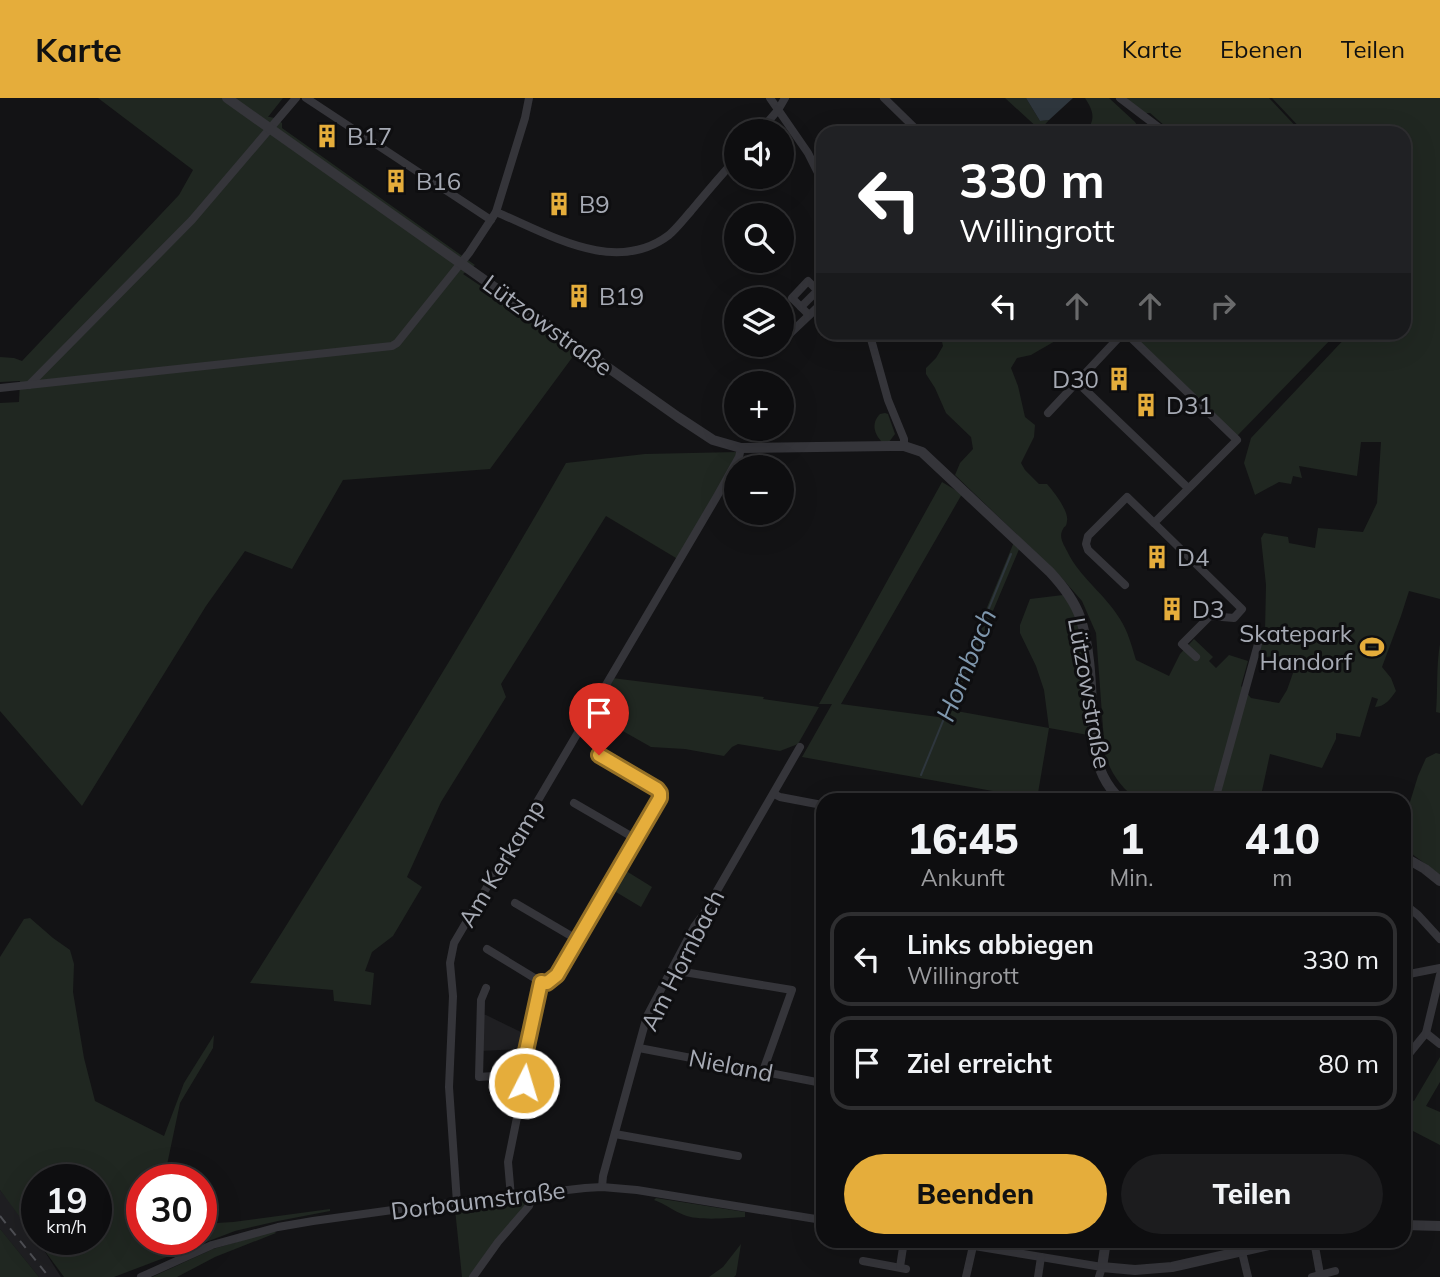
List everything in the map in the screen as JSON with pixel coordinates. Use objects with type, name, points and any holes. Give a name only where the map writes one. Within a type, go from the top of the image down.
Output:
[{"type":"street","name":"Lützowstraße","points":[[227,98],[703,435],[741,448],[904,446],[922,452],[1050,572],[1068,594],[1086,638],[1094,747],[1101,772],[1112,793]]},
{"type":"street","points":[[29,385],[192,220],[296,98]]},
{"type":"street","points":[[306,98],[491,220]]},
{"type":"street","points":[[0,388],[397,344],[461,263],[496,212],[529,98]]},
{"type":"street","points":[[770,98],[816,169]]},
{"type":"street","points":[[770,119],[785,98]]},
{"type":"street","points":[[884,98],[913,126]]},
{"type":"street","points":[[1120,98],[1157,126]]},
{"type":"street","points":[[496,212],[577,246],[594,251],[621,253],[655,244],[671,233],[724,173]]},
{"type":"street","points":[[809,315],[801,307],[816,295]]},
{"type":"street","points":[[794,329],[816,309]]},
{"type":"street","points":[[871,340],[904,446]]},
{"type":"street","points":[[1048,413],[1117,340]]},
{"type":"street","points":[[1133,340],[1237,440],[1154,523]]},
{"type":"street","points":[[1077,382],[1188,488]]},
{"type":"street","name":"Am Kerkamp","points":[[457,1203],[449,1087],[453,996],[450,963],[454,943],[716,499],[739,457],[741,448]]},
{"type":"street","points":[[1125,585],[1088,550],[1086,544],[1088,536],[1127,497],[1242,609],[1234,618],[1210,616],[1182,644],[1196,657]]},
{"type":"street","points":[[1217,793],[1261,634]]},
{"type":"street","name":"Am Hornbach","points":[[602,1187],[647,1016],[694,927],[800,747]]},
{"type":"street","points":[[487,948],[541,982],[547,983],[557,975],[578,940],[660,798],[657,789],[599,755]]},
{"type":"street","points":[[774,794],[816,804]]},
{"type":"street","points":[[574,803],[636,839]]},
{"type":"street","points":[[1411,860],[1440,881]]},
{"type":"street","points":[[515,903],[578,940]]},
{"type":"street","points":[[1411,910],[1440,939]]},
{"type":"street","points":[[1411,974],[1440,968]]},
{"type":"street","points":[[672,970],[792,990],[763,1071]]},
{"type":"street","points":[[1411,1051],[1426,1033],[1440,975]]},
{"type":"street","points":[[511,1197],[509,1162],[524,1083],[521,1074],[541,982]]},
{"type":"street","points":[[486,988],[481,1000],[479,1077],[521,1074]]},
{"type":"street","points":[[1426,1033],[1440,1044]]},
{"type":"street","name":"Nieland","points":[[639,1048],[816,1082]]},
{"type":"street","points":[[615,1134],[738,1156]]},
{"type":"street","name":"Dorbaumstraße","points":[[141,1277],[212,1245],[261,1231],[313,1221],[602,1187],[655,1192],[816,1219]]},
{"type":"street","points":[[473,1277],[529,1206],[532,1194]]},
{"type":"street","points":[[1411,1225],[1440,1226]]},
{"type":"street","points":[[863,1261],[903,1268],[904,1248]]},
{"type":"street","points":[[966,1277],[973,1248]]},
{"type":"street","points":[[985,1248],[1041,1257],[1100,1272],[1162,1269],[1258,1248]]},
{"type":"street","points":[[1100,1272],[1105,1248]]},
{"type":"street","points":[[1314,1248],[1316,1276],[1335,1271]]},
{"type":"street","points":[[1242,1252],[1248,1277]]},
{"type":"street","points":[[1038,1277],[1041,1257]]},
{"type":"shaded area","points":[[98,98],[283,98],[268,117],[279,120],[282,128],[475,265],[463,274],[577,351],[490,469],[343,480],[292,569],[245,551],[206,606],[82,806],[0,711],[0,403],[19,402],[20,381],[0,382],[0,357],[22,361],[179,195],[193,170]]},
{"type":"shaded area","points":[[1005,98],[1026,98],[1040,121],[1049,120],[1044,126],[1036,126]]},
{"type":"shaded area","points":[[1026,98],[1073,98],[1049,120],[1040,121]]},
{"type":"shaded area","points":[[1085,98],[1109,98],[1138,126],[1090,126],[1092,116]]},
{"type":"shaded area","points":[[1120,98],[1269,98],[1295,126],[1165,126],[1150,113],[1139,113]]},
{"type":"shaded area","points":[[1272,98],[1440,98],[1440,599],[1409,591],[1382,667],[1391,678],[1396,691],[1379,707],[1375,707],[1378,699],[1372,697],[1360,737],[1336,733],[1336,739],[1322,768],[1270,754],[1262,793],[1130,793],[1110,768],[1105,755],[1096,633],[1082,601],[1060,576],[955,475],[960,463],[973,449],[971,437],[946,413],[926,374],[926,368],[943,346],[942,340],[1057,340],[1031,355],[1017,358],[1011,368],[1025,417],[1035,425],[1034,437],[1021,463],[1039,484],[1047,484],[1063,507],[1067,521],[1061,539],[1072,561],[1120,619],[1136,660],[1169,676],[1180,654],[1194,639],[1213,657],[1209,661],[1216,668],[1229,655],[1248,661],[1241,686],[1251,698],[1279,703],[1293,673],[1287,657],[1258,658],[1265,631],[1266,585],[1261,538],[1264,533],[1288,537],[1289,543],[1315,548],[1318,528],[1363,532],[1377,503],[1381,442],[1361,442],[1357,476],[1299,466],[1302,478],[1293,476],[1291,484],[1279,482],[1255,495],[1244,463],[1251,438],[1343,340],[1411,340],[1411,126],[1298,126]]},
{"type":"shaded area","points":[[1138,340],[1330,340],[1237,436]]},
{"type":"shaded area","points":[[888,414],[895,434],[889,442],[882,442],[875,428],[877,417]]},
{"type":"shaded area","points":[[737,452],[736,455],[724,455],[724,481],[681,561],[606,516],[501,684],[506,697],[441,802],[407,877],[422,887],[393,936],[372,952],[365,971],[374,973],[371,1005],[334,1001],[333,990],[250,983],[411,725],[566,463],[645,454]]},
{"type":"shaded area","points":[[942,482],[962,494],[841,704],[942,716],[1014,542],[1020,547],[951,710],[1049,728],[1038,793],[1003,793],[802,757],[832,704],[819,704]]},
{"type":"shaded area","points":[[1063,595],[1074,614],[1080,635],[1088,735],[1049,728],[1044,690],[1020,633],[1020,625],[1030,599]]},
{"type":"shaded area","points":[[1440,644],[1440,713],[1436,712]]},
{"type":"shaded area","points":[[612,678],[764,697],[763,699],[819,707],[798,744],[780,751],[738,744],[724,756],[685,749],[651,747],[591,713]]},
{"type":"shaded area","points":[[1440,754],[1440,875],[1411,853],[1411,799],[1426,758]]},
{"type":"shaded area","points":[[623,869],[652,887],[641,907],[611,889]]},
{"type":"shaded area","points":[[30,918],[70,950],[74,964],[73,992],[84,1058],[95,1101],[164,1136],[184,1083],[214,1035],[213,1048],[180,1103],[167,1164],[126,1164],[126,1255],[172,1255],[114,1277],[64,1277],[48,1255],[112,1255],[112,1164],[21,1164],[21,1219],[0,1190],[0,957],[24,919]]},
{"type":"shaded area","points":[[482,1014],[521,1032],[518,1049],[480,1051]]},
{"type":"shaded area","points":[[1440,1057],[1440,1082],[1426,1106],[1440,1112],[1440,1145],[1411,1130],[1411,1100],[1414,1101]]},
{"type":"shaded area","points":[[0,1190],[21,1215],[21,1255],[0,1229]]},
{"type":"shaded area","points":[[529,1197],[530,1206],[476,1277],[462,1277],[455,1209],[460,1206]]},
{"type":"shaded area","points":[[656,1198],[745,1212],[745,1217],[690,1217],[654,1200]]},
{"type":"shaded area","points":[[330,1209],[330,1211],[235,1231],[217,1238],[217,1223]]},
{"type":"shaded area","points":[[0,1229],[39,1277],[0,1277]]},
{"type":"shaded area","points":[[274,1231],[276,1233],[215,1257],[177,1277],[152,1277],[200,1255],[217,1255],[217,1248]]},
{"type":"shaded area","points":[[741,1244],[736,1275],[709,1277],[723,1267]]},
{"type":"shaded area","points":[[21,1255],[47,1255],[61,1277],[39,1277]]},
{"type":"waterway","name":"Hornbach","points":[[921,775],[1011,554]]},
{"type":"railway","points":[[0,1216],[49,1277]]},
{"type":"place","name":"B17","points":[[327,136]]},
{"type":"place","name":"B16","points":[[396,181]]},
{"type":"place","name":"B9","points":[[559,204]]},
{"type":"place","name":"B19","points":[[579,296]]},
{"type":"place","name":"D30","points":[[1119,379]]},
{"type":"place","name":"D31","points":[[1146,405]]},
{"type":"place","name":"D4","points":[[1157,557]]},
{"type":"place","name":"D3","points":[[1172,609]]},
{"type":"place","name":"Skatepark Handorf","points":[[1372,647]]},
{"type":"route","points":[[524,1083],[521,1074],[541,982],[547,983],[557,975],[660,798],[657,789],[599,755]]}]
